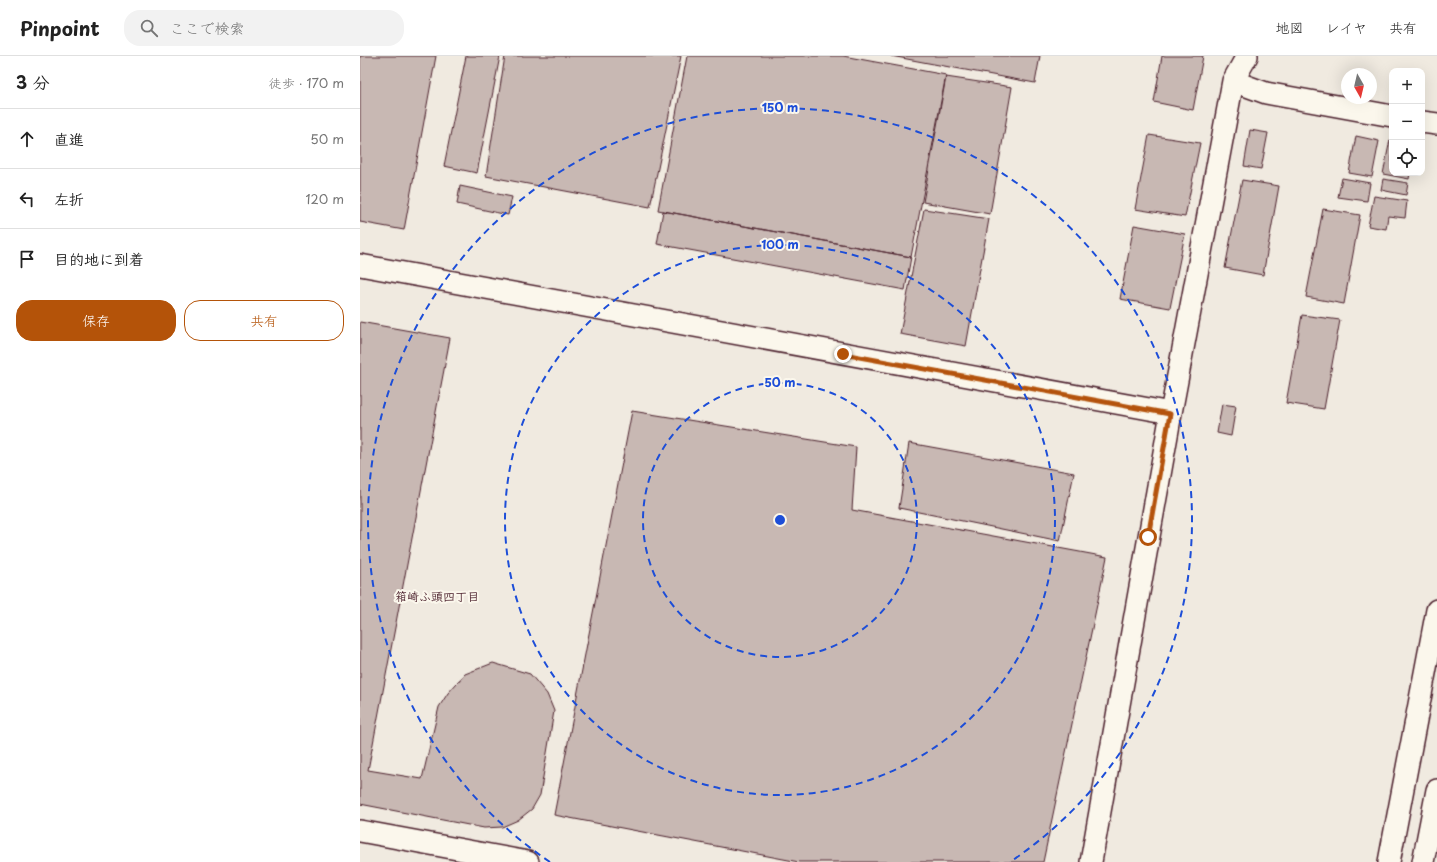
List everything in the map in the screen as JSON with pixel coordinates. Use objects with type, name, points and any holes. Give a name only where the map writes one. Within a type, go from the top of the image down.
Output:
[{"type":"street","points":[[1090,862],[1170,414],[1233,81],[1247,56]]},
{"type":"street","points":[[1233,81],[1266,93],[1389,115]]},
{"type":"street","points":[[1425,122],[1437,124]]},
{"type":"street","points":[[360,265],[1170,414]]},
{"type":"street","points":[[1389,862],[1437,610]]},
{"type":"street","points":[[1423,862],[1437,790]]},
{"type":"street","points":[[360,831],[528,862]]},
{"type":"building","points":[[360,56],[436,56],[404,230],[360,222]]},
{"type":"building","points":[[466,56],[500,56],[477,173],[444,166]]},
{"type":"building","points":[[505,56],[681,56],[650,207],[486,176]]},
{"type":"building","points":[[687,56],[843,56],[946,75],[911,257],[658,210]]},
{"type":"building","points":[[891,56],[1040,56],[1035,83]]},
{"type":"building","points":[[1162,56],[1203,56],[1193,110],[1154,102]]},
{"type":"building","points":[[946,77],[1012,87],[990,214],[923,202]]},
{"type":"building","points":[[1250,130],[1268,133],[1261,169],[1244,166]]},
{"type":"building","points":[[1149,135],[1200,143],[1185,217],[1135,209]]},
{"type":"building","points":[[1356,136],[1379,141],[1372,177],[1349,173]]},
{"type":"building","points":[[1389,145],[1389,175],[1383,174]]},
{"type":"building","points":[[1393,176],[1410,176],[1409,179]]},
{"type":"building","points":[[1342,178],[1370,183],[1367,201],[1338,197]]},
{"type":"building","points":[[1383,179],[1408,183],[1406,195],[1381,190]]},
{"type":"building","points":[[1242,180],[1279,186],[1263,275],[1225,268]]},
{"type":"building","points":[[460,186],[512,197],[508,215],[457,204]]},
{"type":"building","points":[[1374,196],[1407,201],[1405,218],[1388,216],[1386,229],[1368,226]]},
{"type":"building","points":[[924,209],[989,219],[966,346],[900,334]]},
{"type":"building","points":[[1323,209],[1360,215],[1344,304],[1306,297]]},
{"type":"building","points":[[663,211],[911,257],[905,290],[657,244]]},
{"type":"building","points":[[1134,225],[1185,234],[1170,308],[1120,299]]},
{"type":"building","points":[[1302,315],[1340,320],[1324,409],[1286,403]]},
{"type":"building","points":[[360,322],[450,338],[368,770],[422,779],[439,707],[448,693],[465,674],[493,663],[530,674],[547,694],[554,711],[540,795],[532,809],[518,820],[502,827],[484,828],[360,804]]},
{"type":"building","points":[[1222,404],[1236,406],[1231,436],[1217,433]]},
{"type":"building","points":[[632,411],[856,447],[852,510],[1107,557],[1043,862],[799,862],[554,815]]},
{"type":"building","points":[[909,443],[1074,473],[1060,541],[899,508]]},
{"type":"district","name":"箱崎ふ頭四丁目","points":[[437,597]]},
{"type":"route","points":[[843,354],[1170,414],[1148,537]]}]
